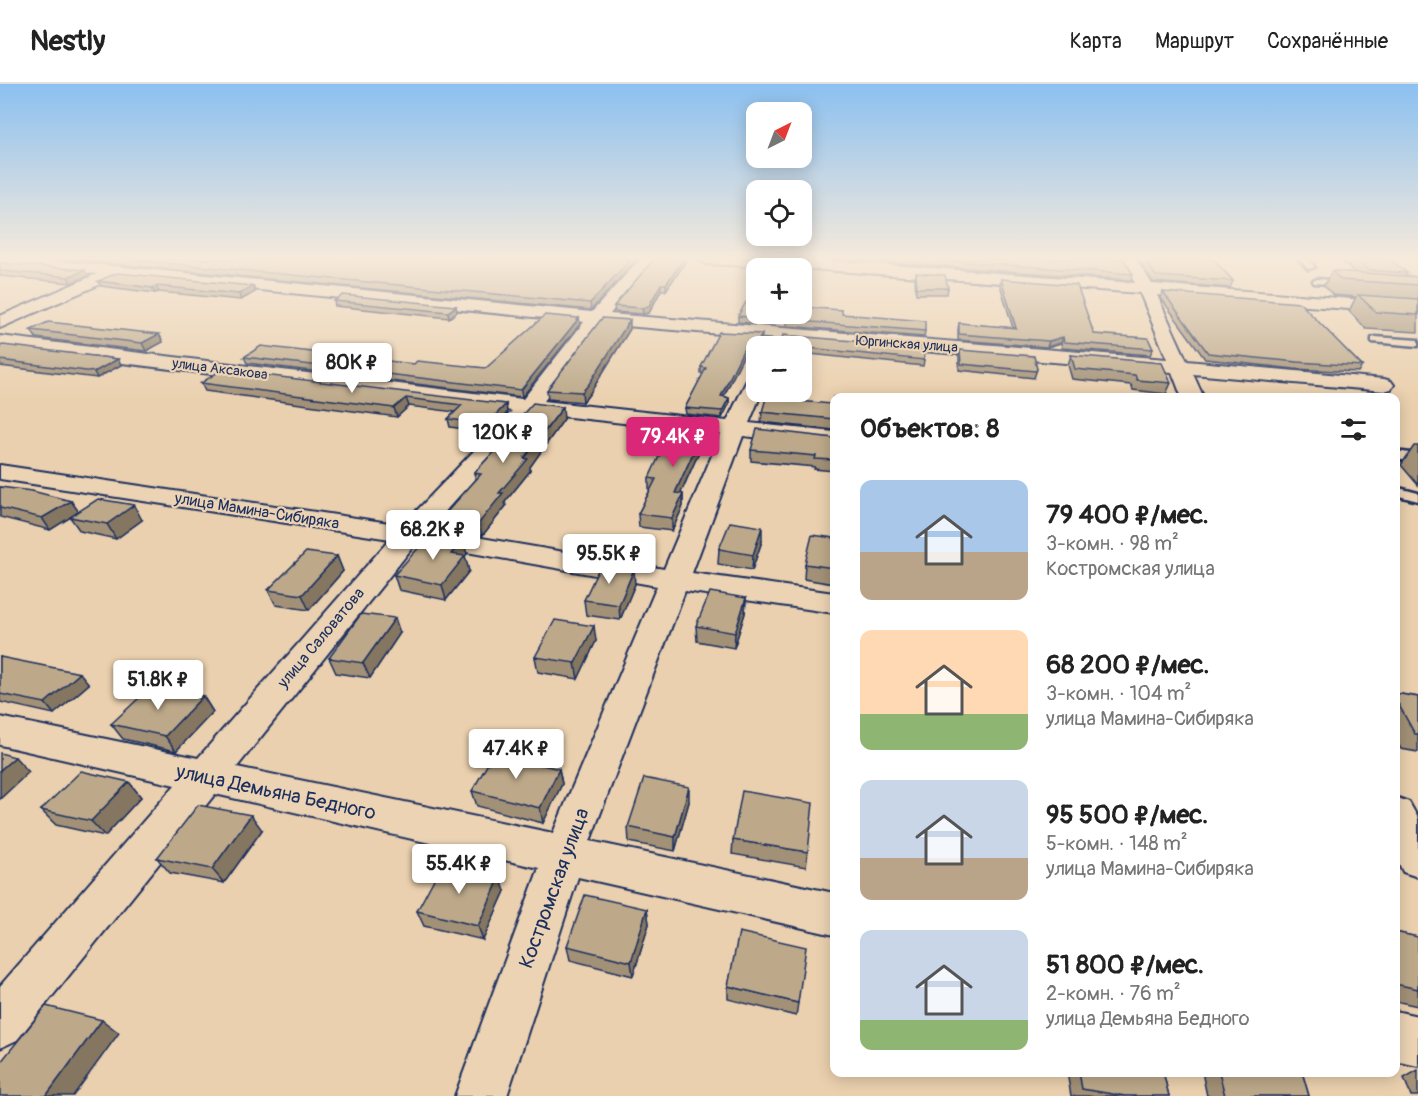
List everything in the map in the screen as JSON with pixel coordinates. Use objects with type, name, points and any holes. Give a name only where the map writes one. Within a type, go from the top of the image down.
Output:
[{"type":"street","points":[[0,323],[38,306]]},
{"type":"street","name":"Юргинская улица","points":[[480,306],[746,336]]},
{"type":"street","name":"улица Саловатова","points":[[0,1023],[409,534],[529,406],[607,306]]},
{"type":"street","points":[[1154,306],[1191,393]]},
{"type":"street","points":[[1377,306],[1418,309]]},
{"type":"street","name":"улица Аксакова","points":[[0,342],[529,406],[830,439]]},
{"type":"street","name":"Юргинская улица","points":[[812,342],[1179,364],[1384,385]]},
{"type":"street","name":"Костромская улица","points":[[481,1096],[564,856],[747,402]]},
{"type":"street","name":"улица Мамина-Сибиряка","points":[[0,472],[409,534],[675,580],[830,602]]},
{"type":"street","name":"улица Демьяна Бедного","points":[[0,730],[830,914]]},
{"type":"street","points":[[1400,824],[1418,858]]},
{"type":"street","points":[[1400,1037],[1418,1041]]},
{"type":"lane","points":[[1375,340],[1418,343]]},
{"type":"lane","points":[[1400,456],[1418,458]]},
{"type":"lane","points":[[1400,492],[1418,497]]},
{"type":"building","points":[[388,306],[456,306],[448,312]]},
{"type":"building","points":[[617,306],[648,306],[642,308]]},
{"type":"building","points":[[744,306],[746,306],[746,317],[738,316]]},
{"type":"building","points":[[1009,306],[1084,306],[1094,334],[1148,338],[1153,349],[1064,342],[1063,337],[1049,341],[959,334],[959,323],[1016,328]]},
{"type":"building","points":[[1173,306],[1303,306],[1362,366],[1297,362],[1208,353]]},
{"type":"building","points":[[1370,306],[1418,306],[1418,315],[1376,312]]},
{"type":"building","points":[[812,308],[842,310],[842,314],[925,321],[925,331],[812,322]]},
{"type":"building","points":[[545,315],[579,318],[521,390],[244,357],[261,346],[414,364],[417,361],[486,368]]},
{"type":"building","points":[[602,318],[630,320],[589,384],[582,392],[547,390]]},
{"type":"building","points":[[48,322],[159,334],[142,343],[31,330]]},
{"type":"building","points":[[719,332],[762,334],[761,336],[746,336],[746,344],[721,396],[729,398],[722,411],[685,408],[706,368],[701,367]]},
{"type":"building","points":[[812,337],[924,347],[924,360],[812,348]]},
{"type":"building","points":[[0,346],[118,359],[94,372],[0,360]]},
{"type":"building","points":[[960,350],[1034,356],[1037,369],[1036,371],[961,364]]},
{"type":"building","points":[[1071,355],[1162,363],[1171,383],[1137,380],[1135,375],[1075,369]]},
{"type":"building","points":[[221,370],[506,404],[487,424],[448,419],[462,405],[406,398],[394,408],[201,383]]},
{"type":"building","points":[[765,402],[830,404],[830,419],[762,412]]},
{"type":"building","points":[[533,403],[563,407],[524,458],[528,459],[499,493],[503,493],[479,523],[444,515],[481,474],[474,473],[519,425],[514,424]]},
{"type":"building","points":[[676,420],[713,424],[705,440],[699,440],[675,493],[683,494],[672,518],[638,514],[656,479],[649,478]]},
{"type":"building","points":[[757,429],[830,438],[830,460],[815,459],[816,456],[751,450]]},
{"type":"building","points":[[0,487],[32,491],[71,501],[42,518],[0,508]]},
{"type":"building","points":[[98,499],[134,505],[107,524],[70,517]]},
{"type":"building","points":[[730,522],[762,527],[753,555],[719,549]]},
{"type":"building","points":[[431,534],[463,540],[451,554],[465,556],[442,585],[394,575]]},
{"type":"building","points":[[812,535],[830,537],[830,567],[805,564]]},
{"type":"building","points":[[306,552],[337,556],[302,595],[268,590]]},
{"type":"building","points":[[601,564],[634,569],[619,605],[584,600]]},
{"type":"building","points":[[710,592],[746,598],[735,633],[696,626]]},
{"type":"building","points":[[361,614],[395,618],[363,663],[329,658]]},
{"type":"building","points":[[555,620],[594,626],[575,663],[535,657]]},
{"type":"building","points":[[0,657],[80,673],[45,703],[0,694]]},
{"type":"building","points":[[153,685],[203,696],[165,736],[111,724]]},
{"type":"building","points":[[1400,694],[1418,697],[1418,734],[1415,734],[1400,707]]},
{"type":"building","points":[[0,753],[15,757],[0,770]]},
{"type":"building","points":[[494,753],[559,769],[540,808],[472,791]]},
{"type":"building","points":[[81,771],[129,782],[91,821],[41,810]]},
{"type":"building","points":[[644,778],[689,787],[675,837],[628,827]]},
{"type":"building","points":[[742,791],[813,803],[808,852],[733,840]]},
{"type":"building","points":[[198,805],[251,815],[212,869],[157,858]]},
{"type":"building","points":[[442,864],[500,877],[478,926],[417,911]]},
{"type":"building","points":[[585,895],[647,909],[631,962],[567,946]]},
{"type":"building","points":[[739,932],[806,947],[798,1003],[728,986]]},
{"type":"building","points":[[1400,933],[1418,937],[1418,989],[1400,985]]},
{"type":"building","points":[[46,1006],[102,1020],[46,1096],[0,1096],[0,1063]]},
{"type":"building","points":[[1080,1077],[1164,1077],[1169,1096],[1125,1096],[1082,1089]]},
{"type":"building","points":[[1220,1077],[1303,1077],[1309,1096],[1225,1096]]}]
